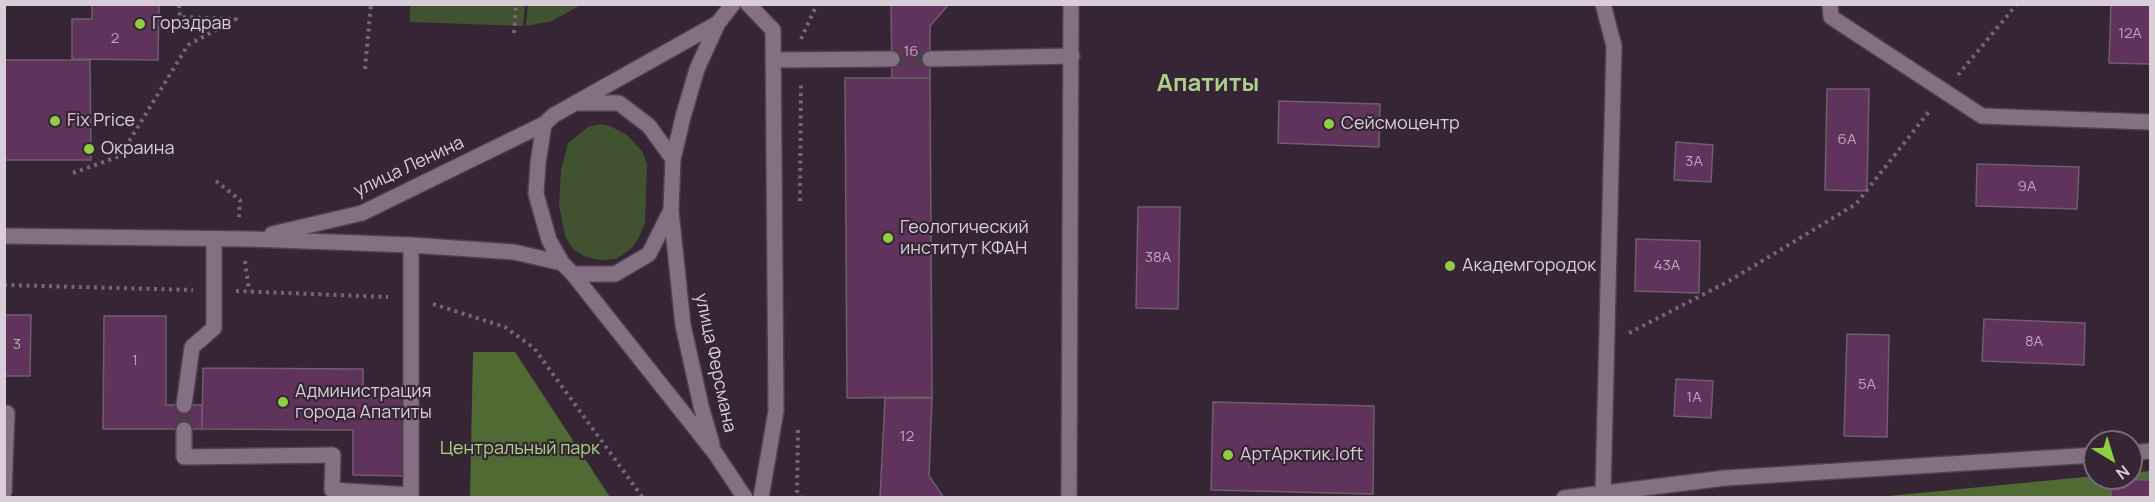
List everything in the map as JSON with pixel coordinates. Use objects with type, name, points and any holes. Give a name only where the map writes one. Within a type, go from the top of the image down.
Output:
[{"type":"street","points":[[718,23],[554,115],[544,124],[536,194],[549,240],[568,269],[615,273],[649,254],[671,210],[673,159],[697,69],[718,23],[733,4]]},
{"type":"street","points":[[748,4],[773,30],[776,411],[761,498]]},
{"type":"street","points":[[1069,498],[1071,4]]},
{"type":"street","points":[[1603,4],[1614,46],[1603,493]]},
{"type":"street","points":[[1830,4],[1831,17],[1982,116],[2151,122]]},
{"type":"street","points":[[930,59],[1072,56]]},
{"type":"street","points":[[773,60],[892,59]]},
{"type":"street","points":[[575,103],[619,103],[650,126],[673,159]]},
{"type":"street","name":"улица Ленина","points":[[251,239],[362,213],[544,124]]},
{"type":"street","name":"улица Ферсмана","points":[[671,210],[683,325],[701,406],[715,453]]},
{"type":"street","name":"улица Ленина","points":[[4,236],[251,239],[411,245],[514,252],[568,269]]},
{"type":"street","points":[[184,405],[192,347],[214,328],[214,240]]},
{"type":"street","points":[[184,430],[184,457],[333,455],[332,490],[411,495],[411,245]]},
{"type":"street","name":"улица Ферсмана","points":[[568,269],[715,453],[745,498]]},
{"type":"street","points":[[4,492],[8,413]]},
{"type":"street","points":[[1564,498],[1725,478],[2083,456]]},
{"type":"path","points":[[74,173],[120,156],[188,45],[236,19],[180,17],[179,4]]},
{"type":"path","points":[[365,69],[371,4]]},
{"type":"path","points":[[514,33],[516,4]]},
{"type":"path","points":[[1607,345],[1729,281],[1857,204],[2017,4]]},
{"type":"path","points":[[216,182],[240,200],[239,220]]},
{"type":"path","points":[[245,261],[249,291]]},
{"type":"path","points":[[4,285],[410,297],[505,327],[534,348],[643,498]]},
{"type":"green space","points":[[528,4],[581,5],[552,21],[526,26]]},
{"type":"green space","points":[[410,5],[525,5],[523,26],[410,22]]},
{"type":"green space","points":[[600,124],[610,126],[627,135],[642,151],[647,164],[645,223],[639,237],[632,248],[616,259],[601,260],[586,257],[573,249],[565,236],[559,205],[561,170],[568,143],[588,127]]},
{"type":"green space","name":"Центральный парк","points":[[473,352],[515,352],[610,497],[470,497]]},
{"type":"green space","points":[[2150,471],[2150,497],[1868,498],[2083,477],[2083,490],[2143,490],[2143,472]]},
{"type":"building","points":[[92,4],[159,4],[158,60],[72,59],[72,19],[92,19]]},
{"type":"building","points":[[891,4],[949,4],[930,26],[930,78],[892,78]]},
{"type":"building","points":[[2111,4],[2150,4],[2150,64],[2109,63]]},
{"type":"building","points":[[4,60],[90,60],[91,160],[4,160]]},
{"type":"building","name":"Геологический институт КФАН","points":[[845,78],[930,78],[932,397],[847,398]]},
{"type":"building","points":[[1827,89],[1869,89],[1867,191],[1825,190]]},
{"type":"building","name":"Сейсмоцентр","points":[[1279,101],[1380,104],[1379,147],[1278,143]]},
{"type":"building","points":[[1676,142],[1713,145],[1711,182],[1674,180]]},
{"type":"building","points":[[1977,164],[2079,167],[2077,209],[1976,206]]},
{"type":"building","points":[[1138,207],[1180,207],[1178,309],[1136,308]]},
{"type":"building","points":[[1636,239],[1700,241],[1699,293],[1635,291]]},
{"type":"building","points":[[4,315],[31,315],[30,376],[4,376]]},
{"type":"building","points":[[104,316],[166,316],[166,405],[202,405],[202,429],[103,429]]},
{"type":"building","points":[[1984,319],[2085,323],[2084,365],[1982,361]]},
{"type":"building","points":[[1847,334],[1889,335],[1887,437],[1844,436]]},
{"type":"building","points":[[203,368],[363,369],[363,390],[404,391],[404,476],[353,475],[353,430],[202,429]]},
{"type":"building","points":[[1676,379],[1713,381],[1711,418],[1674,416]]},
{"type":"building","points":[[885,398],[932,398],[929,476],[944,498],[880,498]]},
{"type":"building","points":[[1213,402],[1374,406],[1373,494],[1211,490]]},
{"type":"building","points":[[2143,480],[2150,480],[2150,498],[2111,498],[2111,490],[2143,490]]},
{"type":"tunnel","points":[[892,59],[930,59]]},
{"type":"tunnel","points":[[184,405],[184,430]]},
{"type":"place","name":"Горздрав","points":[[140,24]]},
{"type":"place","name":"Fix Price","points":[[55,121]]},
{"type":"place","name":"Сейсмоцентр","points":[[1329,124]]},
{"type":"place","name":"Окраина","points":[[89,149]]},
{"type":"place","name":"Геологический институт КФАН","points":[[888,238]]},
{"type":"place","name":"Академгородок","points":[[1450,266]]},
{"type":"place","name":"Администрация города Апатиты","points":[[283,402]]},
{"type":"place","name":"АртАрктик.loft","points":[[1228,455]]},
{"type":"district","name":"Апатиты","points":[[1208,84]]}]
